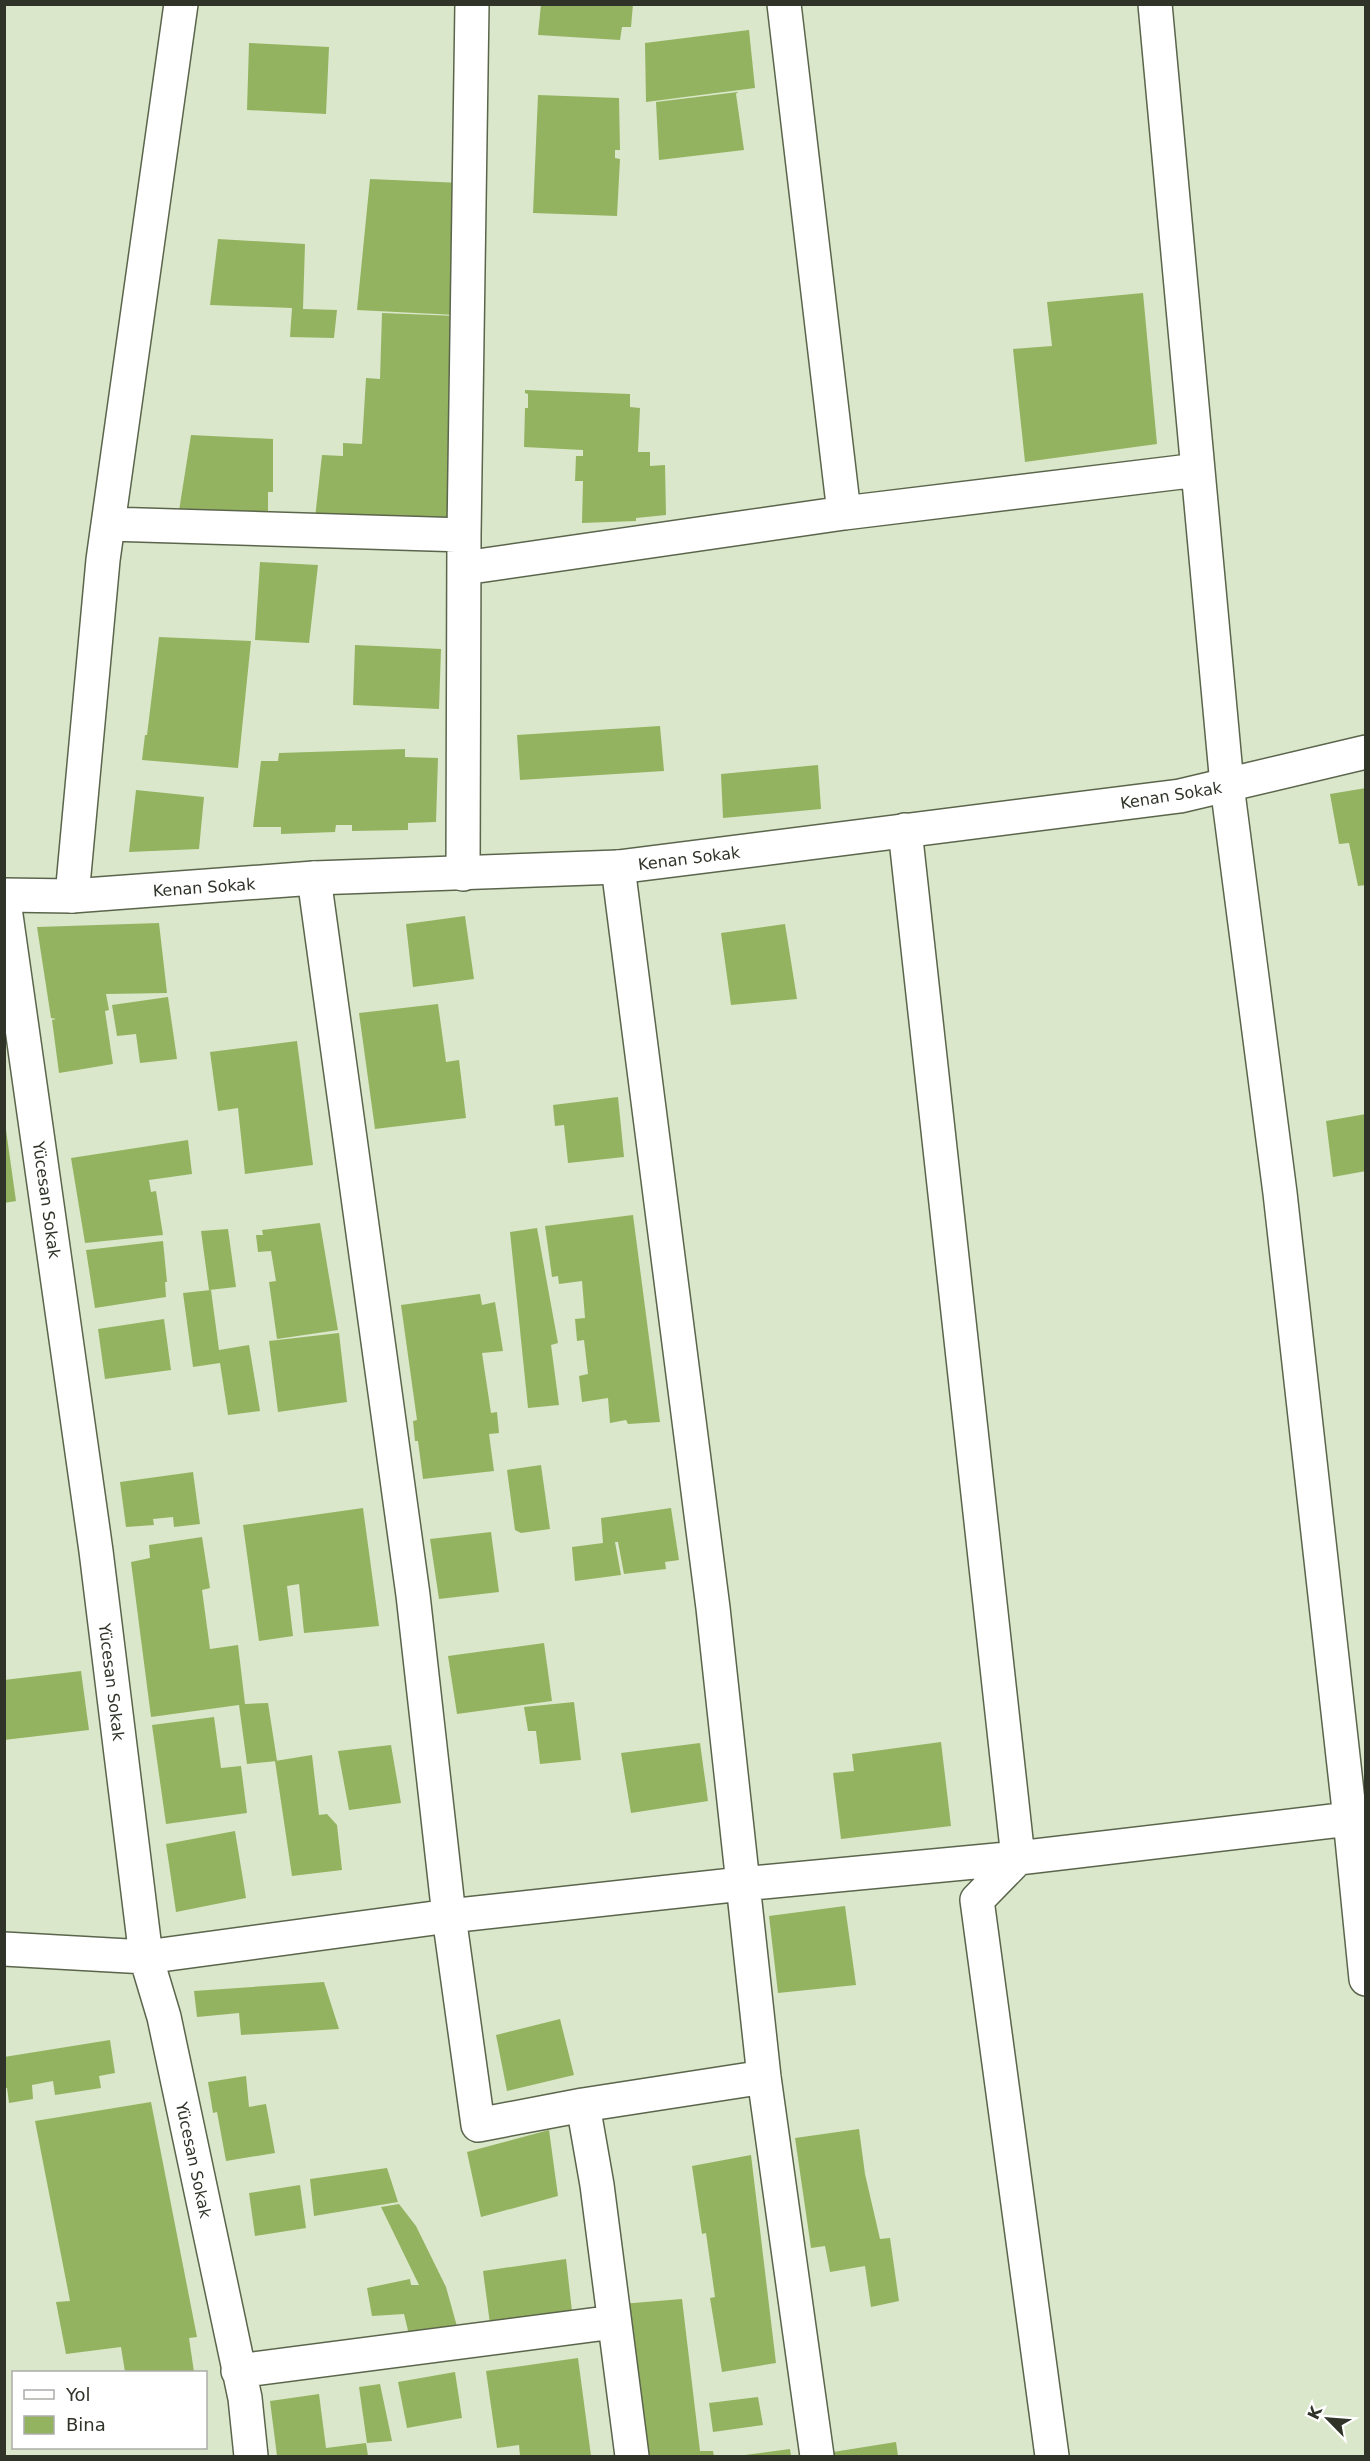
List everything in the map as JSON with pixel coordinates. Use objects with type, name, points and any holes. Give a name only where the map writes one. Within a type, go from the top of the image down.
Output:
[{"type":"street","points":[[72,896],[109,524],[181,4]]},
{"type":"street","points":[[463,874],[464,535],[472,4]]},
{"type":"street","points":[[784,4],[844,513]]},
{"type":"street","points":[[1155,4],[1227,785],[1358,1818],[1365,1979]]},
{"type":"street","points":[[464,567],[844,513],[1198,470]]},
{"type":"street","points":[[109,524],[464,535]]},
{"type":"street","name":"Kenan Sokak","points":[[4,895],[72,896],[314,878],[618,867],[1180,796],[1365,752]]},
{"type":"street","points":[[905,830],[1018,1858]]},
{"type":"street","points":[[618,867],[713,1608],[764,2077],[818,2457]]},
{"type":"street","points":[[314,878],[413,1595],[449,1916],[478,2125],[583,2105],[764,2077]]},
{"type":"street","name":"Yücesan Sokak","points":[[4,901],[96,1551],[146,1957],[164,2017],[245,2398],[251,2457]]},
{"type":"street","points":[[4,1949],[146,1957],[449,1916],[742,1884],[1018,1858],[1358,1818]]},
{"type":"street","points":[[1018,1858],[977,1900],[1052,2457]]},
{"type":"street","points":[[583,2105],[597,2185],[632,2457]]},
{"type":"street","points":[[238,2371],[614,2322]]},
{"type":"building","points":[[541,4],[633,4],[631,27],[622,27],[620,40],[538,35]]},
{"type":"building","points":[[749,30],[755,88],[646,102],[645,43]]},
{"type":"building","points":[[249,43],[329,47],[326,114],[247,110]]},
{"type":"building","points":[[738,92],[736,94],[744,150],[659,160],[656,102]]},
{"type":"building","points":[[538,95],[619,98],[620,150],[615,150],[615,158],[620,159],[617,216],[533,213]]},
{"type":"building","points":[[370,179],[462,183],[456,315],[357,310]]},
{"type":"building","points":[[218,239],[305,244],[303,309],[337,310],[334,338],[290,337],[292,308],[210,305]]},
{"type":"building","points":[[1143,293],[1157,444],[1025,462],[1013,349],[1052,346],[1047,302]]},
{"type":"building","points":[[382,313],[457,316],[447,524],[315,518],[322,455],[343,456],[343,443],[362,444],[366,378],[380,379]]},
{"type":"building","points":[[525,390],[630,394],[630,407],[640,408],[638,452],[650,452],[650,466],[665,465],[666,515],[636,518],[636,521],[582,523],[583,481],[575,481],[576,456],[583,456],[583,450],[524,447],[525,408],[528,408],[528,394]]},
{"type":"building","points":[[191,435],[273,439],[273,492],[268,492],[268,520],[178,517]]},
{"type":"building","points":[[260,562],[318,565],[309,643],[255,640]]},
{"type":"building","points":[[159,637],[251,641],[238,768],[142,760]]},
{"type":"building","points":[[355,645],[441,649],[439,709],[353,705]]},
{"type":"building","points":[[660,726],[664,771],[520,780],[517,735]]},
{"type":"building","points":[[405,749],[405,757],[438,758],[436,822],[408,823],[408,830],[352,831],[352,825],[336,825],[335,832],[281,834],[281,827],[253,827],[261,761],[278,761],[279,753]]},
{"type":"building","points":[[818,765],[821,809],[723,818],[721,774]]},
{"type":"building","points":[[1366,788],[1366,885],[1358,886],[1349,843],[1339,844],[1330,794]]},
{"type":"building","points":[[136,790],[204,797],[199,849],[129,852]]},
{"type":"building","points":[[465,916],[474,979],[413,987],[406,924]]},
{"type":"building","points":[[159,923],[167,993],[106,994],[109,1010],[105,1011],[113,1064],[59,1073],[52,1020],[56,1019],[51,1018],[37,927]]},
{"type":"building","points":[[785,924],[797,999],[731,1005],[721,933]]},
{"type":"building","points":[[168,997],[177,1059],[140,1063],[136,1034],[117,1036],[112,1005]]},
{"type":"building","points":[[438,1004],[446,1062],[459,1060],[466,1118],[375,1129],[359,1013]]},
{"type":"building","points":[[297,1041],[313,1165],[245,1174],[238,1108],[218,1111],[210,1052]]},
{"type":"building","points":[[618,1097],[624,1157],[568,1163],[564,1125],[555,1126],[553,1105]]},
{"type":"building","points":[[1366,1114],[1366,1171],[1333,1177],[1326,1121]]},
{"type":"building","points":[[6,1130],[16,1201],[4,1203],[4,1131]]},
{"type":"building","points":[[188,1140],[192,1174],[149,1180],[151,1192],[156,1191],[163,1235],[85,1243],[71,1158]]},
{"type":"building","points":[[633,1215],[660,1422],[628,1424],[626,1420],[610,1423],[608,1398],[582,1402],[579,1376],[588,1374],[584,1340],[577,1341],[575,1319],[585,1318],[582,1281],[559,1284],[558,1276],[552,1277],[545,1226]]},
{"type":"building","points":[[320,1223],[338,1330],[277,1339],[269,1282],[276,1281],[271,1251],[258,1252],[256,1235],[263,1235],[262,1230]]},
{"type":"building","points":[[537,1228],[558,1343],[551,1345],[559,1405],[528,1408],[510,1232]]},
{"type":"building","points":[[228,1229],[236,1287],[209,1290],[201,1231]]},
{"type":"building","points":[[163,1241],[167,1282],[165,1282],[166,1297],[95,1308],[86,1250]]},
{"type":"building","points":[[211,1290],[219,1350],[249,1345],[260,1411],[228,1415],[220,1363],[193,1367],[183,1293]]},
{"type":"building","points":[[480,1294],[482,1305],[495,1302],[503,1351],[482,1353],[491,1413],[497,1412],[499,1433],[489,1434],[494,1471],[423,1479],[418,1441],[415,1441],[413,1421],[417,1420],[401,1305]]},
{"type":"building","points":[[164,1319],[171,1370],[105,1379],[98,1329]]},
{"type":"building","points":[[339,1333],[347,1402],[278,1412],[269,1341]]},
{"type":"building","points":[[541,1465],[550,1529],[521,1533],[515,1530],[507,1470]]},
{"type":"building","points":[[193,1472],[200,1524],[174,1527],[173,1517],[153,1519],[154,1525],[126,1527],[120,1482]]},
{"type":"building","points":[[363,1508],[379,1626],[304,1633],[299,1584],[287,1586],[293,1636],[259,1641],[243,1525]]},
{"type":"building","points":[[671,1508],[679,1560],[665,1562],[666,1569],[624,1574],[618,1542],[615,1542],[621,1575],[575,1581],[572,1547],[603,1543],[601,1518]]},
{"type":"building","points":[[491,1532],[499,1592],[439,1599],[430,1539]]},
{"type":"building","points":[[202,1537],[210,1588],[202,1590],[210,1649],[238,1645],[245,1704],[268,1703],[277,1761],[247,1764],[239,1705],[151,1717],[131,1562],[150,1558],[149,1545]]},
{"type":"building","points":[[544,1643],[552,1701],[457,1714],[448,1656]]},
{"type":"building","points":[[81,1671],[89,1730],[4,1740],[4,1680]]},
{"type":"building","points":[[574,1702],[581,1760],[540,1764],[536,1731],[528,1731],[524,1707]]},
{"type":"building","points":[[214,1717],[221,1768],[241,1766],[247,1813],[166,1824],[152,1725]]},
{"type":"building","points":[[941,1742],[951,1826],[841,1839],[833,1773],[854,1771],[852,1754]]},
{"type":"building","points":[[700,1743],[708,1801],[631,1813],[621,1753]]},
{"type":"building","points":[[391,1745],[401,1803],[349,1810],[338,1751]]},
{"type":"building","points":[[312,1755],[319,1815],[327,1814],[337,1825],[342,1870],[292,1876],[275,1761]]},
{"type":"building","points":[[235,1831],[246,1898],[176,1912],[166,1844]]},
{"type":"building","points":[[845,1906],[856,1985],[778,1993],[769,1916]]},
{"type":"building","points":[[324,1982],[339,2029],[241,2035],[239,2013],[197,2017],[194,1991]]},
{"type":"building","points":[[560,2019],[574,2075],[507,2091],[496,2035]]},
{"type":"building","points":[[110,2040],[115,2073],[99,2076],[101,2088],[55,2095],[53,2081],[32,2085],[33,2099],[9,2103],[7,2088],[4,2088],[4,2057]]},
{"type":"building","points":[[246,2076],[249,2107],[266,2104],[275,2153],[226,2161],[217,2112],[213,2113],[208,2082]]},
{"type":"building","points":[[151,2102],[197,2337],[189,2338],[194,2371],[125,2371],[121,2347],[66,2354],[56,2302],[70,2301],[35,2121]]},
{"type":"building","points":[[859,2129],[865,2174],[880,2239],[890,2238],[899,2301],[871,2307],[865,2266],[830,2272],[825,2246],[811,2248],[795,2138]]},
{"type":"building","points":[[549,2130],[558,2196],[481,2217],[467,2152]]},
{"type":"building","points":[[751,2155],[776,2363],[722,2372],[710,2298],[715,2297],[706,2233],[702,2234],[692,2166]]},
{"type":"building","points":[[387,2168],[398,2202],[314,2216],[310,2179]]},
{"type":"building","points":[[300,2185],[306,2228],[255,2236],[249,2193]]},
{"type":"building","points":[[399,2204],[416,2226],[446,2287],[458,2330],[410,2339],[404,2314],[372,2316],[367,2288],[410,2279],[411,2285],[419,2285],[381,2207]]},
{"type":"building","points":[[566,2259],[572,2311],[490,2324],[483,2271]]},
{"type":"building","points":[[682,2299],[700,2451],[713,2451],[714,2456],[639,2456],[621,2304]]},
{"type":"building","points":[[578,2358],[591,2456],[520,2456],[519,2445],[497,2448],[486,2371]]},
{"type":"building","points":[[455,2372],[462,2418],[407,2428],[398,2382]]},
{"type":"building","points":[[380,2384],[392,2441],[367,2443],[359,2387]]},
{"type":"building","points":[[319,2394],[326,2448],[366,2443],[368,2456],[277,2456],[270,2401]]},
{"type":"building","points":[[758,2397],[763,2425],[713,2432],[709,2403]]},
{"type":"building","points":[[896,2442],[898,2456],[834,2456],[833,2452]]},
{"type":"building","points":[[790,2449],[791,2456],[745,2456],[745,2455]]}]
